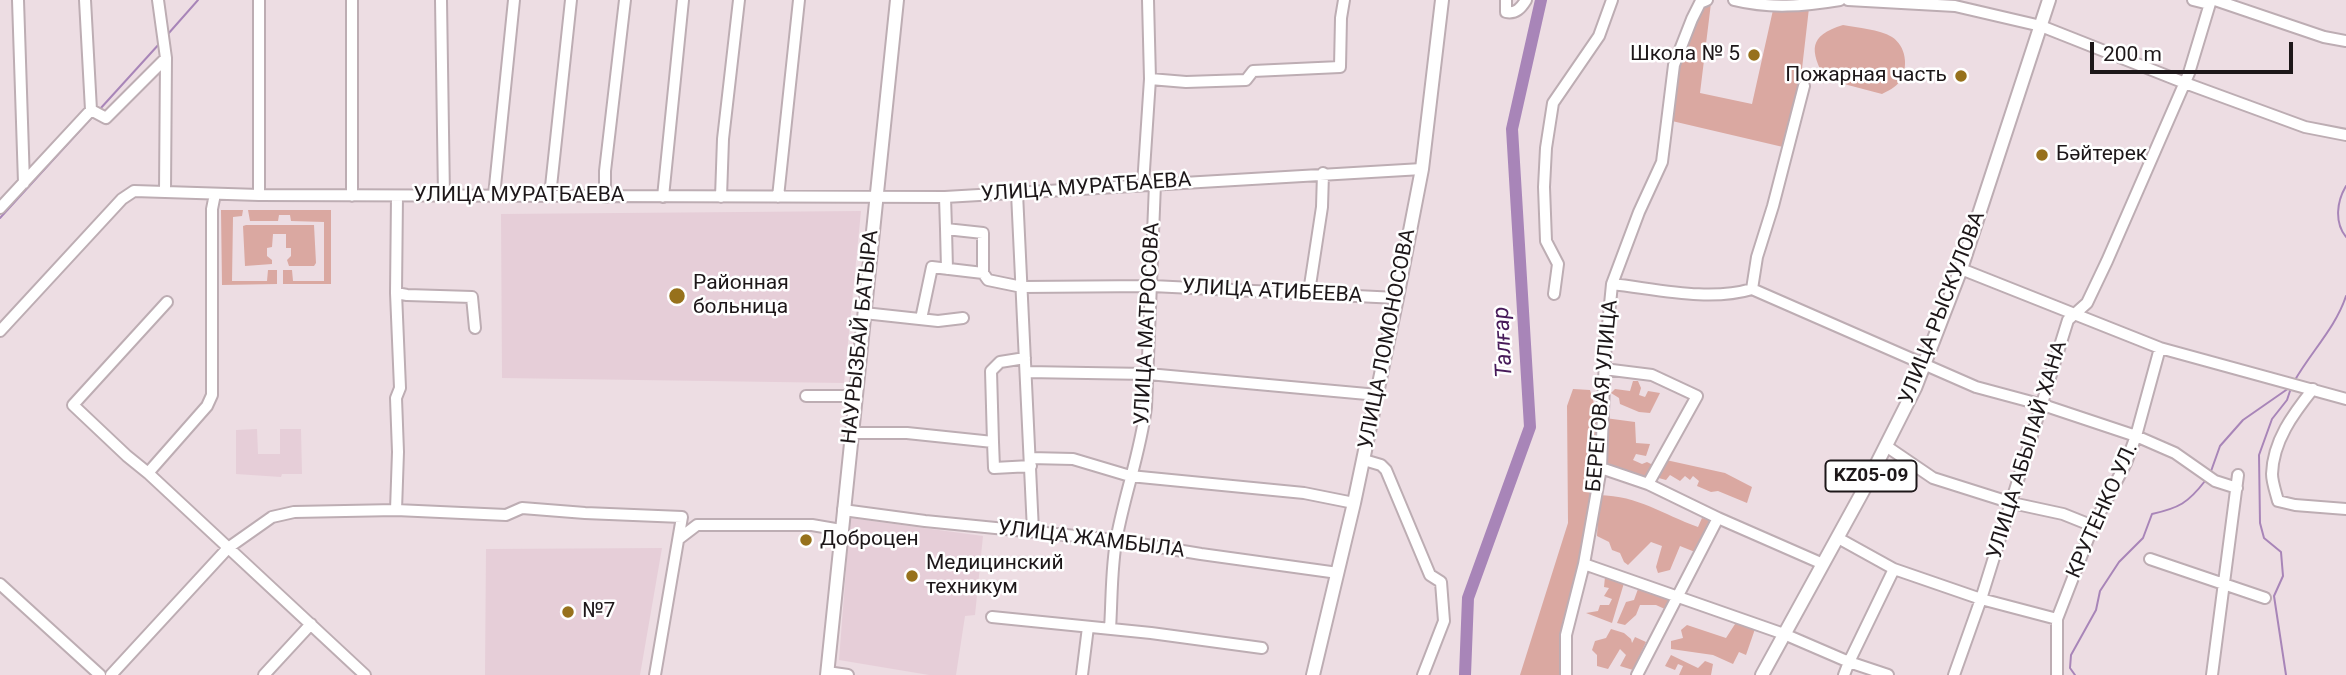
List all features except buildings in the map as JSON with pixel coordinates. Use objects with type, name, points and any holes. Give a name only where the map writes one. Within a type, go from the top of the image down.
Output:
[{"type":"main road","name":"НАУРЫЗБАЙ БАТЫРА","points":[[827,674],[897,0]]},
{"type":"main road","name":"УЛИЦА ЛОМОНОСОВА","points":[[1313,675],[1364,460],[1422,169],[1442,0]]},
{"type":"main road","name":"УЛИЦА РЫСКУЛОВА","points":[[1762,675],[1838,538],[1925,363],[1962,270],[2049,0]]},
{"type":"street","points":[[19,0],[24,183]]},
{"type":"street","points":[[85,0],[95,112]]},
{"type":"street","points":[[158,0],[166,58],[165,191]]},
{"type":"street","points":[[259,195],[260,0]]},
{"type":"street","points":[[352,0],[352,196]]},
{"type":"street","points":[[442,0],[443,196]]},
{"type":"street","points":[[494,196],[514,0]]},
{"type":"street","points":[[550,196],[571,0]]},
{"type":"street","points":[[605,197],[605,171],[625,0]]},
{"type":"street","points":[[663,197],[683,0]]},
{"type":"street","points":[[721,197],[723,139],[736,0]]},
{"type":"street","points":[[778,197],[799,0]]},
{"type":"street","points":[[1143,186],[1150,79],[1148,0]]},
{"type":"street","points":[[1150,79],[1186,82],[1246,80],[1253,71],[1340,67],[1344,0]]},
{"type":"street","points":[[1506,0],[1506,12],[1512,13],[1521,8],[1526,0]]},
{"type":"street","points":[[1554,294],[1558,264],[1546,241],[1544,187],[1546,148],[1553,103],[1599,36],[1612,0]]},
{"type":"street","points":[[1734,0],[1770,7],[1802,6],[1840,0]]},
{"type":"street","points":[[1848,0],[1955,6],[2041,26],[2305,127],[2346,135]]},
{"type":"street","points":[[2193,0],[2212,1],[2346,41]]},
{"type":"street","name":"УЛИЦА АБЫЛАЙ ХАНА","points":[[1954,675],[2012,503],[2068,320],[2087,303],[2107,261],[2185,83],[2212,1]]},
{"type":"street","name":"БЕРЕГОВАЯ УЛИЦА","points":[[1566,675],[1566,635],[1584,564],[1601,468],[1604,369],[1612,284],[1661,162],[1674,65],[1692,19],[1704,2]]},
{"type":"street","points":[[95,112],[106,118],[166,58]]},
{"type":"street","points":[[1752,289],[1757,257],[1804,86]]},
{"type":"street","points":[[0,208],[95,112]]},
{"type":"street","name":"УЛИЦА МУРАТБАЕВА","points":[[0,331],[122,199],[134,191],[352,196],[945,197],[1422,169]]},
{"type":"street","points":[[1309,292],[1322,207],[1323,173]]},
{"type":"street","name":"УЛИЦА МАТРОСОВА","points":[[1110,629],[1116,540],[1143,430],[1148,374],[1155,184]]},
{"type":"street","points":[[1017,193],[1033,531]]},
{"type":"street","points":[[148,473],[207,406],[212,394],[212,209],[215,194]]},
{"type":"street","points":[[396,510],[396,398],[400,388],[396,293],[397,196]]},
{"type":"street","points":[[921,319],[932,267],[947,269],[945,197]]},
{"type":"street","points":[[946,229],[983,233],[983,273]]},
{"type":"street","name":"УЛИЦА АТИБЕЕВА","points":[[947,269],[983,273],[988,280],[1021,287],[1152,286],[1397,298]]},
{"type":"street","points":[[1962,270],[2160,348],[2346,399]]},
{"type":"street","points":[[1612,284],[1733,295],[1752,289],[1976,387],[2043,405],[2136,436],[2175,453],[2215,481],[2236,488]]},
{"type":"street","points":[[396,293],[472,297],[475,328]]},
{"type":"street","points":[[167,302],[72,405],[365,675]]},
{"type":"street","points":[[864,313],[938,321],[963,318]]},
{"type":"street","name":"КРУТЕНКО УЛ.","points":[[2057,675],[2057,619],[2093,526],[2126,463],[2160,348]]},
{"type":"street","points":[[1025,358],[1000,362],[991,371],[994,468],[1073,459],[1130,476],[1304,493],[1354,503]]},
{"type":"street","points":[[1604,369],[1651,375],[1697,396],[1648,484]]},
{"type":"street","points":[[1026,372],[1148,374],[1378,395]]},
{"type":"street","points":[[2307,388],[2289,418],[2278,448],[2272,475],[2278,501],[2346,509]]},
{"type":"street","points":[[806,396],[855,396]]},
{"type":"street","points":[[851,433],[907,433],[993,442]]},
{"type":"street","points":[[1886,446],[1933,478],[2012,503],[2063,514],[2093,526]]},
{"type":"street","points":[[1364,460],[1381,465],[1386,470],[1430,575],[1441,582],[1444,621],[1423,675]]},
{"type":"street","points":[[1601,468],[1648,484],[1718,519],[1823,564]]},
{"type":"street","points":[[2212,675],[2238,475]]},
{"type":"street","points":[[111,675],[228,548],[256,526],[283,513],[396,510],[506,515],[522,508],[682,517],[655,675]]},
{"type":"street","name":"УЛИЦА ЖАМБЫЛА","points":[[843,510],[925,522],[1116,540],[1338,573]]},
{"type":"street","points":[[1637,675],[1718,519]]},
{"type":"street","points":[[680,538],[697,524],[812,525],[841,530]]},
{"type":"street","points":[[1838,538],[1894,569],[1981,599],[2057,619]]},
{"type":"street","points":[[2150,559],[2265,598]]},
{"type":"street","points":[[1584,564],[1784,634],[1849,662],[1888,675]]},
{"type":"street","points":[[1844,675],[1894,569]]},
{"type":"street","points":[[0,584],[100,675]]},
{"type":"street","points":[[992,617],[1262,648]]},
{"type":"street","points":[[264,675],[311,624]]},
{"type":"street","points":[[1082,675],[1088,627]]},
{"type":"street","points":[[827,674],[848,675]]},
{"type":"shaded area","points":[[1711,3],[1700,93],[1752,104],[1773,10],[1809,8],[1800,86],[1783,147],[1672,121],[1678,68],[1703,6]]},
{"type":"shaded area","points":[[1843,25],[1881,32],[1897,41],[1905,57],[1905,69],[1900,81],[1892,89],[1882,94],[1825,79],[1817,60],[1815,45],[1823,34]]},
{"type":"shaded area","points":[[221,210],[243,210],[242,216],[233,217],[232,281],[267,281],[268,270],[277,270],[277,284],[222,285]]},
{"type":"shaded area","points":[[248,210],[331,210],[331,284],[283,284],[283,270],[292,270],[293,281],[324,281],[324,222],[291,221],[290,215],[279,215],[278,221],[250,221]]},
{"type":"shaded area","name":"Районная больница","points":[[861,211],[844,383],[502,378],[501,214]]},
{"type":"shaded area","points":[[314,225],[316,263],[314,266],[289,266],[287,260],[291,256],[291,248],[286,248],[286,234],[273,234],[272,247],[267,248],[267,256],[272,260],[272,264],[245,266],[243,226]]},
{"type":"shaded area","points":[[1633,381],[1638,381],[1641,388],[1639,395],[1645,397],[1648,391],[1660,393],[1650,413],[1639,412],[1620,404],[1619,398],[1611,393],[1615,389],[1630,391]]},
{"type":"shaded area","points":[[1573,389],[1590,390],[1600,423],[1598,484],[1563,675],[1520,675],[1568,523],[1567,406]]},
{"type":"shaded area","points":[[1605,418],[1635,422],[1636,443],[1650,444],[1646,456],[1636,454],[1633,460],[1655,466],[1647,481],[1601,460]]},
{"type":"shaded area","points":[[257,429],[258,454],[280,454],[280,429],[301,429],[302,474],[282,474],[281,477],[236,474],[236,430]]},
{"type":"shaded area","points":[[1666,460],[1725,473],[1752,487],[1747,503],[1697,486],[1699,481],[1693,476],[1690,480],[1685,476],[1680,481],[1670,475],[1666,480],[1655,477]]},
{"type":"shaded area","points":[[1599,495],[1638,502],[1698,527],[1702,518],[1712,521],[1700,554],[1680,546],[1670,570],[1658,573],[1656,567],[1662,546],[1651,542],[1628,565],[1620,553],[1612,550],[1609,542],[1597,536]]},
{"type":"shaded area","name":"Медицинский техникум","points":[[850,518],[983,536],[975,615],[965,616],[956,675],[929,675],[839,660]]},
{"type":"shaded area","name":"№7","points":[[662,548],[640,675],[485,675],[486,549]]},
{"type":"shaded area","points":[[1605,577],[1624,583],[1612,623],[1586,613],[1598,611],[1600,605],[1609,605],[1612,599],[1604,596],[1609,588],[1604,587]]},
{"type":"shaded area","points":[[1638,589],[1671,599],[1667,610],[1656,605],[1640,605],[1636,615],[1625,625],[1617,623],[1626,602],[1634,600]]},
{"type":"shaded area","points":[[1737,621],[1755,629],[1746,655],[1739,652],[1733,664],[1713,655],[1671,649],[1671,641],[1683,638],[1681,630],[1687,625],[1726,638]]},
{"type":"shaded area","points":[[1611,629],[1624,633],[1632,643],[1635,637],[1646,642],[1633,670],[1620,666],[1626,655],[1620,649],[1608,669],[1597,666],[1597,655],[1592,650],[1595,641],[1606,638]]},
{"type":"shaded area","points":[[1671,655],[1698,668],[1705,661],[1713,664],[1711,675],[1679,675],[1683,666],[1678,664],[1675,670],[1665,666]]},
{"type":"waterway","points":[[168,34],[198,0]]},
{"type":"waterway","name":"Талғар","points":[[1465,675],[1468,598],[1530,427],[1512,129],[1541,0]]},
{"type":"waterway","points":[[100,109],[160,43]]},
{"type":"waterway","points":[[0,218],[94,115]]},
{"type":"waterway","points":[[2346,186],[2338,211],[2340,225],[2346,237]]},
{"type":"waterway","points":[[2295,380],[2330,329],[2346,296]]},
{"type":"waterway","points":[[2210,474],[2220,446],[2243,420],[2289,388]]},
{"type":"waterway","points":[[2286,675],[2274,596],[2283,576],[2281,552],[2264,538],[2260,523],[2259,455],[2272,419],[2287,400],[2291,388]]},
{"type":"waterway","points":[[2075,675],[2070,668],[2071,655],[2096,610],[2100,591],[2119,562],[2143,538],[2152,514],[2182,504],[2205,481]]},
{"type":"place","name":"Школа № 5","points":[[1754,55]]},
{"type":"place","name":"Пожарная часть","points":[[1961,76]]},
{"type":"place","name":"Бәйтерек","points":[[2042,155]]},
{"type":"place","name":"Районная больница","points":[[677,296]]},
{"type":"place","name":"Доброцен","points":[[806,540]]},
{"type":"place","name":"Медицинский техникум","points":[[912,576]]},
{"type":"place","name":"№7","points":[[568,612]]}]
